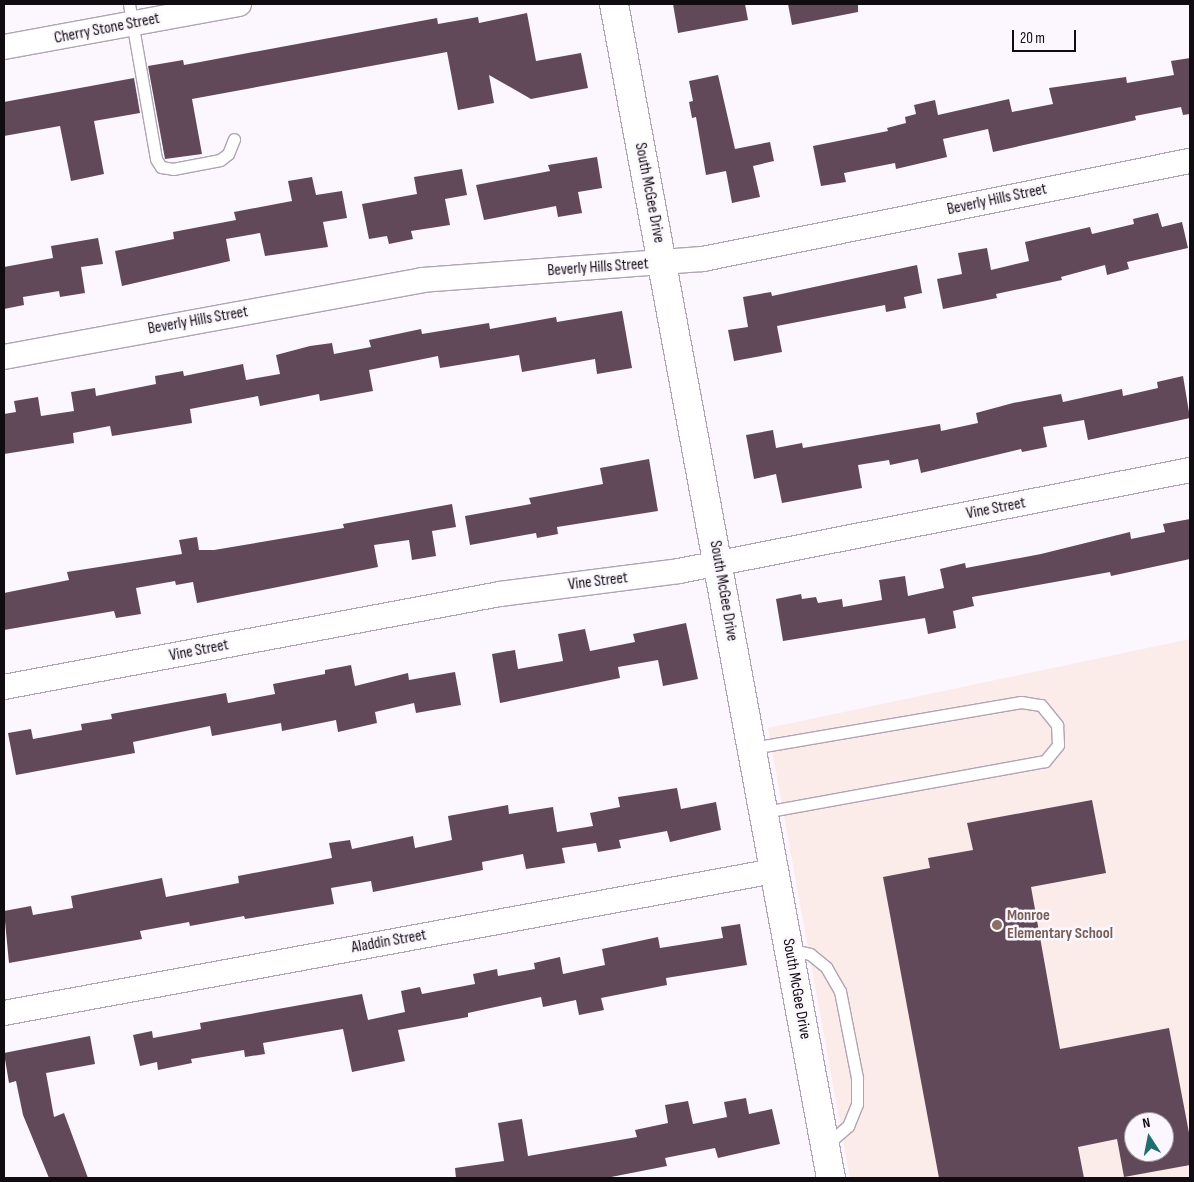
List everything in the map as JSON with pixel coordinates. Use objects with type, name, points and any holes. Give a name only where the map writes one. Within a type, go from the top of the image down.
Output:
[{"type":"street","name":"Cherry Stone Street","points":[[4,47],[105,29],[130,14],[239,4]]},
{"type":"street","name":"South McGee Drive","points":[[614,4],[831,1178]]},
{"type":"street","name":"Beverly Hills Street","points":[[4,356],[422,280],[703,259],[1190,161]]},
{"type":"street","name":"Vine Street","points":[[4,687],[500,594],[680,572],[1190,470]]},
{"type":"street","name":"Aladdin Street","points":[[4,1013],[774,870]]},
{"type":"lane","points":[[130,14],[156,159],[162,167],[173,169],[220,160],[228,154],[234,139]]},
{"type":"lane","points":[[752,748],[1021,702],[1041,705],[1057,725],[1058,745],[1045,761],[763,812]]},
{"type":"lane","points":[[788,948],[810,954],[826,967],[840,991],[857,1078],[857,1104],[848,1126],[825,1146]]},
{"type":"shaded area","name":"Monroe Elementary School","points":[[1190,639],[1190,1178],[850,1178],[768,728]]},
{"type":"building","points":[[673,4],[745,4],[748,20],[678,33]]},
{"type":"building","points":[[788,4],[858,4],[858,12],[792,25]]},
{"type":"building","points":[[527,13],[536,61],[581,53],[588,88],[531,99],[489,75],[494,103],[458,110],[447,52],[192,99],[202,154],[165,159],[148,66],[183,60],[184,65],[437,18],[438,24],[478,17],[479,23]]},
{"type":"building","points":[[1190,58],[1190,114],[1183,115],[1181,107],[1135,116],[1136,120],[993,152],[988,129],[943,139],[947,157],[896,169],[895,163],[844,173],[846,182],[821,186],[813,146],[888,131],[887,128],[906,123],[905,117],[916,114],[914,105],[935,100],[938,115],[1009,99],[1012,112],[1053,104],[1049,88],[1126,77],[1127,83],[1174,75],[1171,61]]},
{"type":"building","points":[[718,75],[735,149],[770,142],[774,161],[753,166],[760,197],[732,203],[726,171],[706,175],[696,117],[692,118],[689,102],[693,101],[689,81]]},
{"type":"building","points":[[134,78],[140,113],[94,121],[104,174],[71,181],[60,126],[4,136],[4,102]]},
{"type":"building","points":[[597,157],[602,188],[578,192],[582,213],[558,217],[556,206],[484,220],[476,185],[550,171],[548,165]]},
{"type":"building","points":[[462,169],[467,195],[445,199],[450,225],[411,231],[413,239],[389,244],[387,236],[369,239],[362,204],[417,194],[414,177]]},
{"type":"building","points":[[312,177],[316,195],[342,191],[347,218],[323,222],[328,247],[265,256],[260,233],[226,239],[230,261],[122,286],[115,251],[174,239],[173,232],[236,220],[234,212],[292,201],[288,181]]},
{"type":"building","points":[[1158,213],[1162,227],[1182,222],[1188,248],[1127,262],[1129,269],[1107,275],[1105,265],[1061,277],[1062,280],[996,294],[997,298],[943,309],[937,279],[962,274],[958,253],[987,248],[991,270],[1029,261],[1025,242],[1090,227],[1092,234],[1134,224],[1133,219]]},
{"type":"building","points":[[98,238],[103,264],[81,267],[85,293],[60,297],[59,291],[23,297],[24,305],[4,309],[4,267],[53,258],[51,246]]},
{"type":"building","points":[[917,265],[922,293],[904,297],[906,308],[886,312],[885,305],[777,326],[782,352],[734,361],[728,330],[748,327],[743,297],[771,292],[772,296]]},
{"type":"building","points":[[622,311],[632,368],[597,374],[595,359],[522,372],[519,355],[440,368],[438,356],[369,370],[373,391],[320,401],[319,394],[260,406],[258,396],[190,409],[192,423],[112,436],[110,426],[73,433],[74,443],[4,454],[4,414],[16,412],[14,401],[38,397],[41,416],[74,411],[71,392],[95,388],[96,396],[156,384],[155,376],[183,371],[184,376],[243,364],[246,380],[280,374],[276,355],[310,346],[332,343],[334,354],[371,347],[369,340],[421,329],[422,334],[489,323],[490,329],[556,317],[557,322]]},
{"type":"building","points":[[1183,376],[1190,418],[1088,440],[1084,420],[1043,427],[1047,447],[1022,452],[1021,449],[921,473],[918,459],[890,465],[889,460],[858,465],[862,488],[782,503],[776,474],[754,479],[746,435],[773,430],[776,448],[802,443],[803,448],[940,424],[941,431],[978,423],[976,413],[1013,403],[1061,394],[1063,402],[1122,389],[1123,396],[1158,388],[1157,382]]},
{"type":"building","points":[[649,459],[658,511],[557,527],[558,534],[537,538],[536,533],[470,545],[465,516],[531,504],[529,498],[603,484],[600,468]]},
{"type":"building","points":[[452,504],[456,527],[432,531],[436,556],[412,560],[409,540],[374,545],[378,567],[197,603],[193,582],[176,585],[175,581],[136,588],[141,614],[116,618],[114,611],[4,630],[4,593],[69,580],[67,572],[182,554],[179,540],[197,537],[199,550],[214,550],[344,528],[343,524]]},
{"type":"building","points":[[1190,519],[1190,559],[1111,576],[1110,572],[972,597],[974,606],[953,611],[956,628],[928,634],[925,618],[783,641],[776,599],[801,594],[802,599],[816,597],[818,603],[842,599],[843,607],[882,600],[879,580],[905,576],[908,596],[944,588],[940,569],[965,563],[966,568],[1041,554],[1130,532],[1131,539],[1165,532],[1163,524]]},
{"type":"building","points":[[686,623],[698,679],[663,686],[658,660],[618,667],[620,678],[500,703],[492,654],[515,650],[518,669],[563,661],[558,634],[585,629],[590,651],[635,642],[633,634]]},
{"type":"building","points":[[351,665],[355,686],[408,673],[409,680],[455,672],[461,705],[416,713],[414,703],[375,712],[377,723],[338,732],[336,720],[282,731],[281,723],[212,736],[210,726],[133,742],[135,753],[16,775],[8,733],[31,729],[33,739],[82,730],[81,724],[112,719],[111,714],[226,693],[228,703],[275,694],[273,684],[325,674],[325,670]]},
{"type":"building","points":[[677,788],[681,809],[716,802],[721,830],[670,842],[667,831],[619,840],[621,848],[598,852],[596,843],[562,848],[565,863],[526,869],[523,854],[482,862],[483,870],[373,892],[371,881],[331,888],[334,904],[245,919],[244,916],[190,926],[189,922],[140,931],[142,939],[9,963],[4,911],[31,906],[33,915],[73,908],[71,896],[162,878],[166,897],[239,883],[238,876],[332,858],[329,843],[350,840],[352,849],[413,836],[415,848],[452,840],[448,816],[508,805],[509,814],[553,807],[557,832],[593,826],[590,813],[620,807],[618,797]]},
{"type":"building","name":"Monroe Elementary School","points":[[1092,800],[1106,873],[1031,887],[1060,1049],[1169,1028],[1190,1138],[1190,1165],[1124,1177],[1117,1139],[1078,1147],[1084,1178],[939,1178],[883,877],[930,868],[928,858],[973,850],[967,823]]},
{"type":"building","points":[[740,924],[747,965],[666,978],[667,985],[601,998],[604,1010],[579,1015],[576,1000],[543,1007],[541,997],[468,1013],[468,1017],[398,1030],[405,1061],[352,1072],[343,1029],[263,1043],[265,1054],[245,1057],[244,1050],[191,1059],[192,1063],[158,1070],[157,1062],[140,1066],[133,1035],[152,1031],[153,1038],[201,1029],[200,1023],[362,994],[368,1020],[405,1012],[401,991],[420,987],[422,994],[475,984],[473,974],[497,969],[498,976],[535,969],[534,963],[560,957],[563,974],[605,965],[602,949],[658,937],[660,948],[723,938],[721,927]]},
{"type":"building","points":[[90,1036],[95,1064],[46,1073],[54,1117],[64,1113],[88,1178],[49,1178],[23,1115],[16,1081],[9,1083],[4,1053]]},
{"type":"building","points":[[746,1098],[749,1114],[772,1109],[780,1144],[718,1158],[715,1148],[665,1158],[667,1166],[606,1178],[456,1178],[455,1168],[504,1161],[498,1123],[522,1119],[528,1156],[637,1137],[635,1130],[668,1123],[665,1105],[688,1101],[693,1124],[727,1117],[724,1102]]},
{"type":"place","name":"Monroe Elementary School","points":[[997,925]]}]
